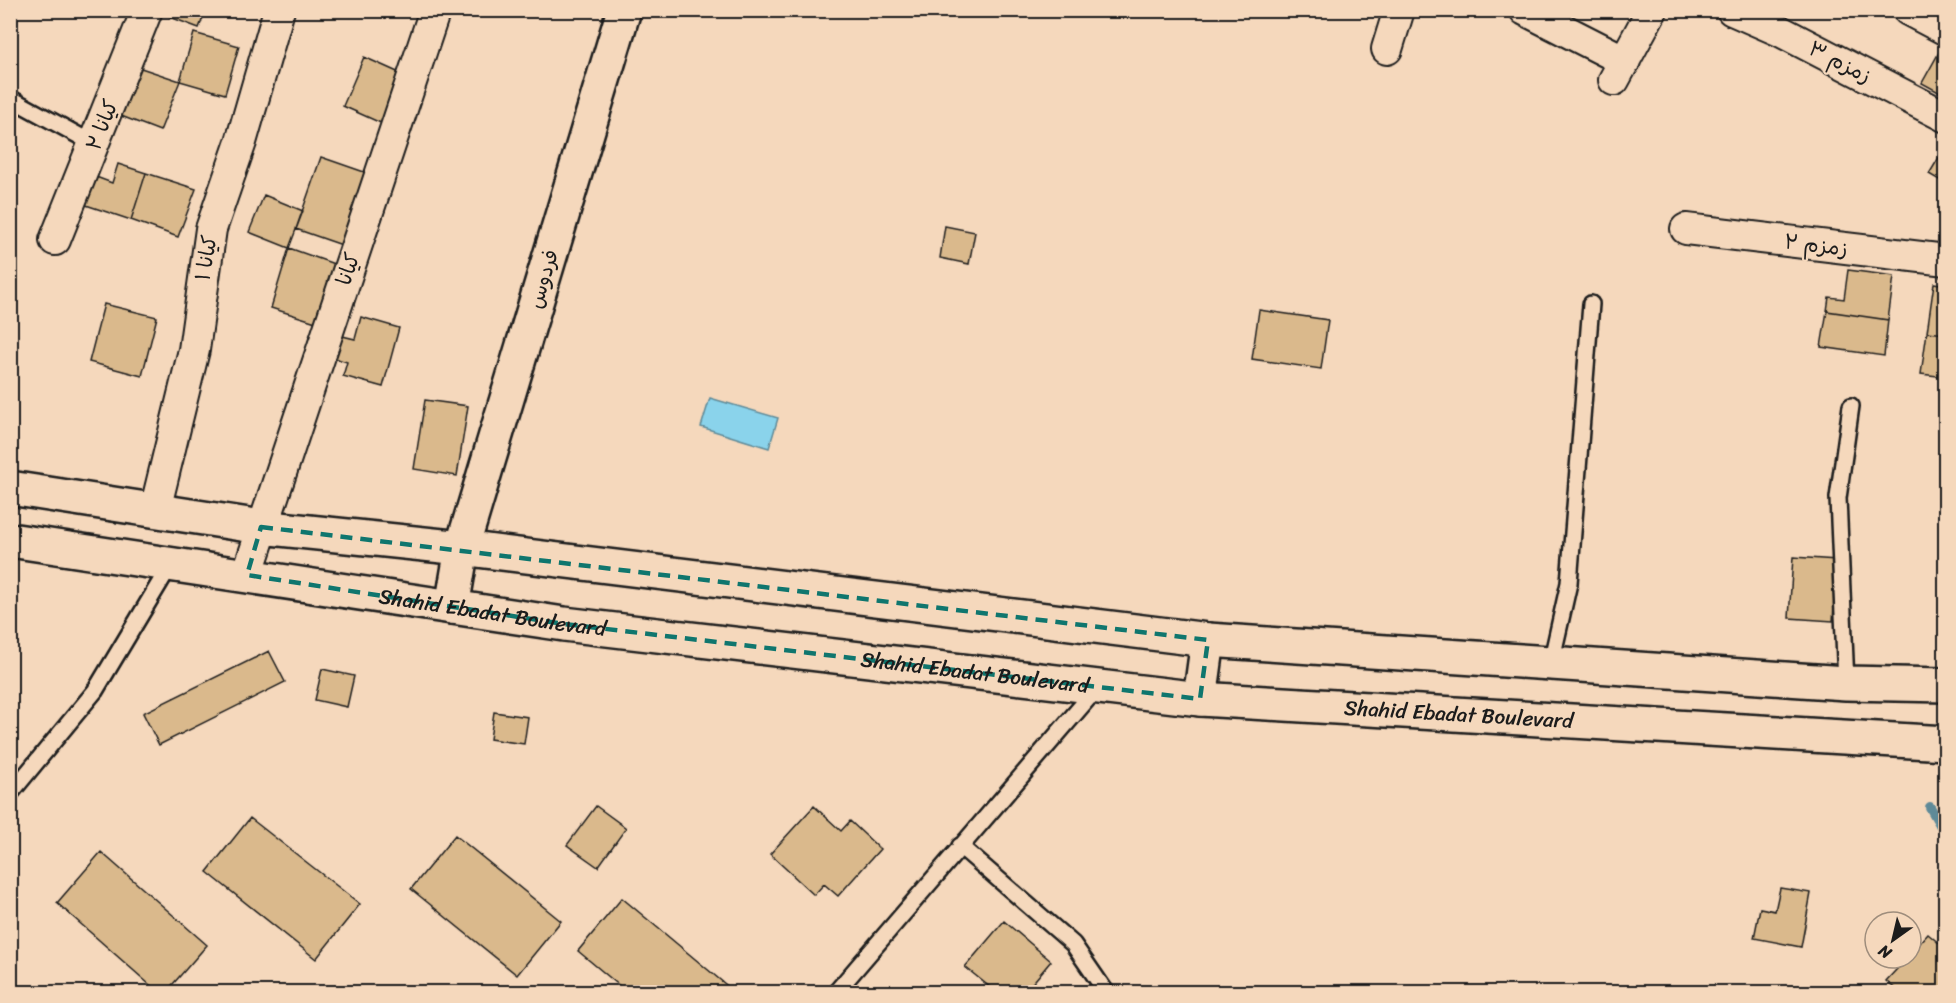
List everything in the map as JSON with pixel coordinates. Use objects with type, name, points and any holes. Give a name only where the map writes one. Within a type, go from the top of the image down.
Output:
[{"type":"main road","name":"فردوس","points":[[452,607],[462,548],[624,10]]},
{"type":"main road","points":[[10,488],[261,527],[462,548],[1208,640],[1846,683],[1946,685]]},
{"type":"main road","name":"Shahid Ebadat Boulevard","points":[[10,540],[564,624],[1200,699],[1946,743]]},
{"type":"main road","points":[[1200,699],[1208,640]]},
{"type":"street","name":"کیانا ۲","points":[[56,240],[147,10]]},
{"type":"street","name":"کیانا ۱","points":[[155,510],[194,350],[211,229],[240,142],[279,10]]},
{"type":"street","name":"کیانا","points":[[247,575],[261,527],[435,10]]},
{"type":"street","points":[[1387,49],[1399,10]]},
{"type":"street","points":[[1525,10],[1620,70],[1652,10]]},
{"type":"street","name":"زمزم ۳","points":[[1732,10],[1785,21],[1946,117]]},
{"type":"street","points":[[1908,10],[1946,30]]},
{"type":"street","name":"زمزم ۲","points":[[1686,229],[1946,260]]},
{"type":"lane","points":[[10,98],[94,144]]},
{"type":"lane","points":[[1551,663],[1569,583],[1591,304]]},
{"type":"lane","points":[[1846,683],[1838,498],[1851,406]]},
{"type":"lane","points":[[10,794],[95,691],[171,564]]},
{"type":"lane","points":[[836,993],[1097,688]]},
{"type":"lane","points":[[960,846],[1073,944],[1106,993]]},
{"type":"highlighted area","points":[[261,527],[1208,640],[1200,699],[564,624],[247,575]]},
{"type":"water","points":[[710,398],[778,418],[769,448],[701,427]]},
{"type":"building","points":[[172,10],[206,10],[199,28],[170,17]]},
{"type":"building","points":[[194,33],[239,46],[225,94],[180,81]]},
{"type":"building","points":[[1946,40],[1946,96],[1922,83]]},
{"type":"building","points":[[364,57],[404,75],[383,124],[343,106]]},
{"type":"building","points":[[135,66],[180,81],[160,131],[116,114]]},
{"type":"building","points":[[1946,146],[1946,184],[1929,174]]},
{"type":"building","points":[[321,157],[367,173],[342,245],[296,229]]},
{"type":"building","points":[[118,164],[146,173],[131,220],[77,202],[88,174],[112,183]]},
{"type":"building","points":[[146,173],[196,189],[178,237],[131,220]]},
{"type":"building","points":[[264,195],[303,211],[289,248],[249,232]]},
{"type":"building","points":[[945,226],[975,232],[969,264],[940,258]]},
{"type":"building","points":[[289,248],[337,265],[319,323],[271,308]]},
{"type":"building","points":[[1848,270],[1894,276],[1888,320],[1827,311],[1829,297],[1844,299]]},
{"type":"building","points":[[1934,283],[1946,285],[1946,334],[1927,332]]},
{"type":"building","points":[[104,304],[157,317],[142,376],[89,362]]},
{"type":"building","points":[[1259,310],[1328,320],[1321,369],[1252,359]]},
{"type":"building","points":[[1827,311],[1888,320],[1884,356],[1821,347]]},
{"type":"building","points":[[361,317],[399,328],[383,387],[343,376],[347,362],[328,356],[334,334],[355,339]]},
{"type":"building","points":[[1927,332],[1946,334],[1946,377],[1921,374]]},
{"type":"building","points":[[425,400],[468,406],[457,476],[414,469]]},
{"type":"building","points":[[1793,557],[1837,560],[1833,621],[1789,618]]},
{"type":"building","points":[[269,651],[285,682],[159,745],[143,713]]},
{"type":"building","points":[[322,669],[354,676],[347,707],[315,700]]},
{"type":"building","points":[[494,712],[528,717],[524,744],[490,739]]},
{"type":"building","points":[[596,806],[626,828],[598,867],[567,845]]},
{"type":"building","points":[[814,806],[841,831],[850,821],[880,849],[838,896],[824,884],[814,895],[770,854]]},
{"type":"building","points":[[250,818],[360,904],[316,959],[207,872]]},
{"type":"building","points":[[455,835],[561,921],[517,975],[411,889]]},
{"type":"building","points":[[101,852],[207,945],[166,992],[158,992],[57,903]]},
{"type":"building","points":[[1780,888],[1811,893],[1801,947],[1754,938],[1760,908],[1775,911]]},
{"type":"building","points":[[622,898],[731,989],[728,992],[627,992],[578,951]]},
{"type":"building","points":[[1004,921],[1051,961],[1025,992],[996,992],[965,967]]},
{"type":"building","points":[[1928,934],[1946,949],[1946,992],[1899,992],[1886,981],[1896,970],[1923,970],[1923,940]]},
{"type":"waterway","points":[[1930,807],[1946,835]]}]
